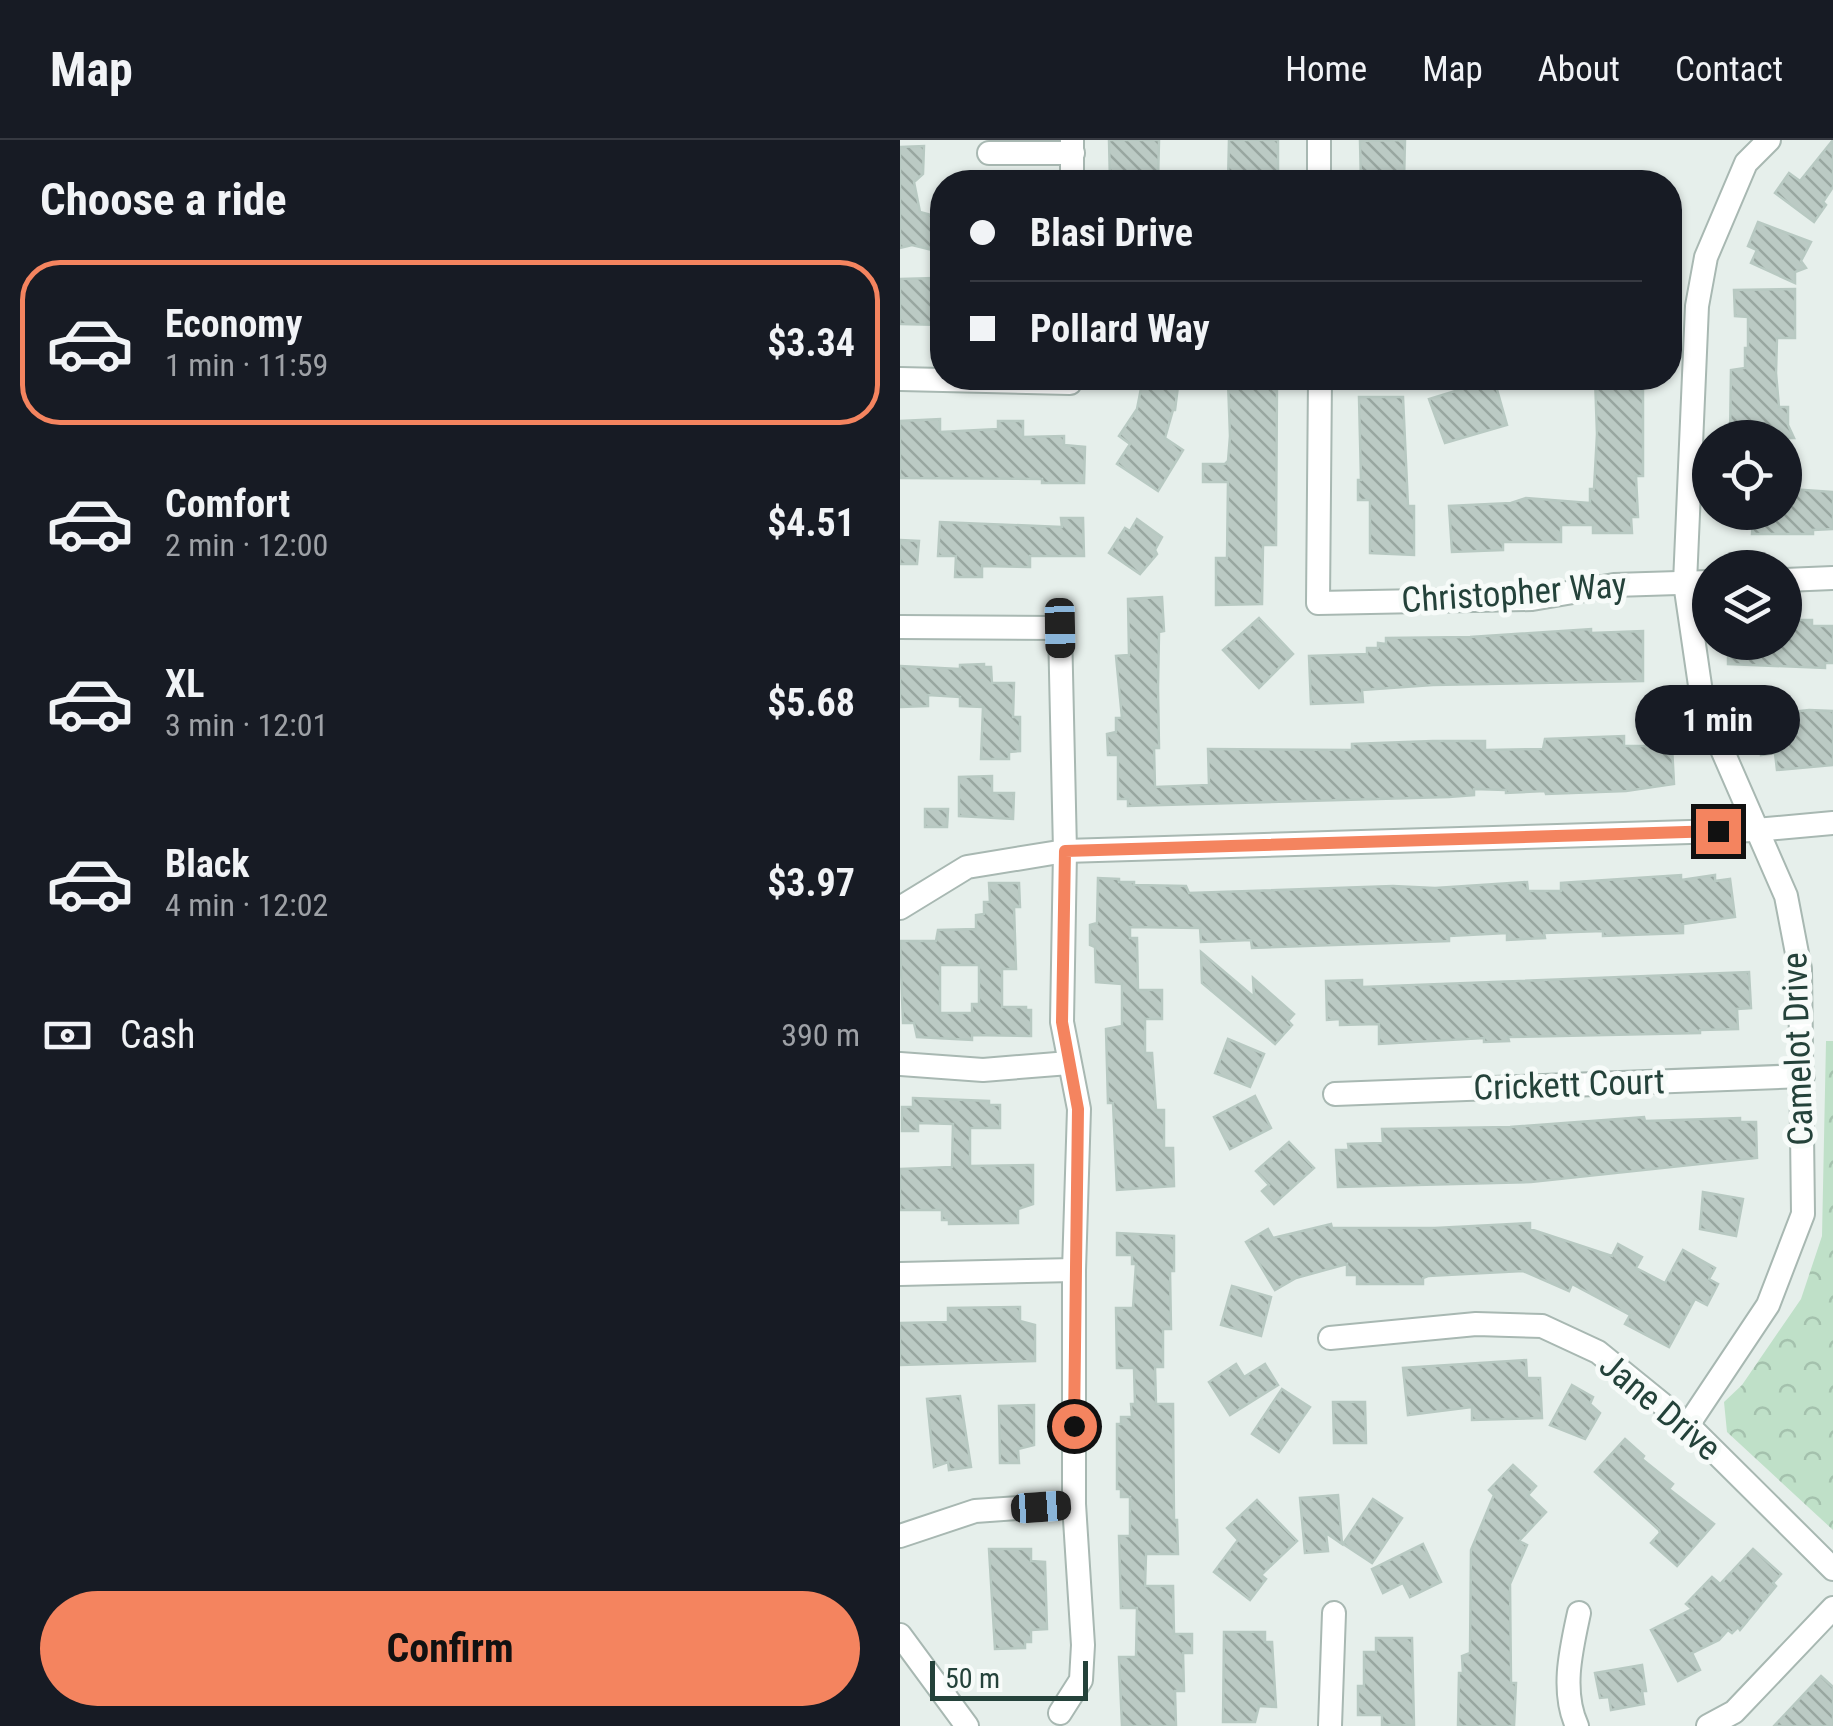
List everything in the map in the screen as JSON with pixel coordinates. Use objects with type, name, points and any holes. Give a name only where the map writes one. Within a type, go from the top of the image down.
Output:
[{"type":"street","points":[[1319,140],[1320,170]]},
{"type":"street","name":"Camelot Drive","points":[[1688,1425],[1768,1305],[1803,1214],[1803,1076],[1796,951],[1786,896],[1704,706],[1685,582],[1696,306],[1706,257],[1746,163],[1769,140]]},
{"type":"street","points":[[989,152],[1072,146]]},
{"type":"street","points":[[900,379],[930,379]]},
{"type":"street","name":"Christopher Way","points":[[1320,390],[1318,603],[1532,599],[1614,585],[1692,582]]},
{"type":"street","points":[[1802,579],[1833,578]]},
{"type":"street","points":[[900,627],[1060,628],[1065,851],[1062,1022],[1078,1109],[1074,1504],[1083,1645],[1081,1680],[1060,1713]]},
{"type":"street","points":[[900,908],[967,867],[1065,851],[1756,830],[1833,823]]},
{"type":"street","points":[[900,1064],[983,1070],[1069,1063]]},
{"type":"street","name":"Crickett Court","points":[[1335,1094],[1803,1076]]},
{"type":"street","points":[[900,1274],[1074,1270]]},
{"type":"street","name":"Jane Drive","points":[[1330,1338],[1476,1324],[1542,1326],[1598,1352],[1688,1425],[1833,1569]]},
{"type":"street","points":[[900,1536],[975,1512],[1074,1504]]},
{"type":"street","points":[[1708,1726],[1734,1712],[1833,1608]]},
{"type":"street","points":[[1330,1726],[1334,1613]]},
{"type":"street","points":[[1577,1726],[1570,1709],[1570,1660],[1579,1613]]},
{"type":"street","points":[[900,1635],[967,1726]]},
{"type":"green space","points":[[1826,1041],[1833,1041],[1833,1530],[1727,1432],[1724,1402],[1742,1385],[1801,1299],[1822,1236]]},
{"type":"building","points":[[1109,140],[1159,140],[1158,170],[1110,170]]},
{"type":"building","points":[[1229,140],[1278,140],[1278,170],[1228,170]]},
{"type":"building","points":[[1405,140],[1404,170],[1361,170],[1360,141]]},
{"type":"building","points":[[1833,140],[1833,187],[1814,222],[1775,193],[1789,173],[1800,181]]},
{"type":"building","points":[[924,146],[923,174],[914,182],[920,212],[930,215],[930,250],[912,245],[900,248],[900,147]]},
{"type":"building","points":[[1758,222],[1811,242],[1801,261],[1806,268],[1795,272],[1795,283],[1751,263],[1757,250],[1748,246]]},
{"type":"building","points":[[930,278],[930,325],[900,324],[900,279]]},
{"type":"building","points":[[1795,289],[1795,338],[1777,338],[1779,407],[1788,407],[1788,420],[1730,420],[1731,370],[1745,368],[1748,348],[1748,317],[1735,316],[1734,290]]},
{"type":"building","points":[[1141,390],[1178,390],[1165,438],[1183,450],[1158,491],[1117,464],[1130,444],[1119,436],[1137,409]]},
{"type":"building","points":[[1228,390],[1277,390],[1276,545],[1263,545],[1262,604],[1216,605],[1216,558],[1227,558],[1228,482],[1203,482],[1203,464],[1228,461]]},
{"type":"building","points":[[1458,390],[1497,390],[1507,425],[1445,443],[1429,399]]},
{"type":"building","points":[[1595,390],[1643,390],[1643,476],[1636,476],[1638,517],[1631,517],[1632,533],[1593,533],[1593,525],[1561,525],[1561,542],[1503,542],[1503,550],[1452,552],[1449,506],[1511,503],[1526,498],[1590,503],[1597,434]]},
{"type":"building","points":[[1359,397],[1403,397],[1408,506],[1414,506],[1414,555],[1370,553],[1370,500],[1358,500]]},
{"type":"building","points":[[940,419],[940,432],[998,429],[998,421],[1023,421],[1023,437],[1064,436],[1064,445],[1085,447],[1084,483],[900,478],[900,421]]},
{"type":"building","points":[[1802,490],[1833,492],[1833,529],[1813,530],[1813,534],[1752,534],[1752,530],[1802,530]]},
{"type":"building","points":[[1061,518],[1083,518],[1084,556],[1030,556],[1030,567],[982,566],[982,577],[955,577],[956,556],[938,556],[940,522],[1062,527]]},
{"type":"building","points":[[1137,519],[1162,537],[1155,550],[1157,554],[1140,574],[1109,553],[1125,528],[1130,531]]},
{"type":"building","points":[[900,540],[919,541],[917,564],[900,564]]},
{"type":"building","points":[[1162,597],[1164,631],[1159,632],[1155,787],[1209,785],[1208,749],[1352,750],[1352,744],[1485,741],[1485,750],[1543,749],[1545,739],[1624,736],[1624,746],[1672,746],[1674,784],[1626,791],[1546,794],[1474,789],[1474,795],[1449,797],[1128,806],[1128,799],[1118,799],[1118,755],[1108,755],[1107,734],[1116,732],[1116,718],[1122,718],[1116,656],[1129,655],[1128,599]]},
{"type":"building","points":[[1259,618],[1293,654],[1259,688],[1223,650]]},
{"type":"building","points":[[1802,620],[1812,620],[1812,626],[1833,626],[1833,663],[1825,663],[1825,668],[1728,664],[1728,660],[1802,660]]},
{"type":"building","points":[[1591,629],[1591,633],[1643,631],[1643,681],[1433,685],[1362,690],[1363,702],[1311,704],[1309,656],[1367,654],[1367,648],[1386,644],[1386,638]]},
{"type":"building","points":[[960,665],[991,667],[992,683],[1014,683],[1013,717],[1020,717],[1020,751],[1009,752],[1009,759],[981,759],[983,707],[960,706],[960,697],[928,695],[928,706],[900,707],[900,666],[960,669]]},
{"type":"building","points":[[1833,711],[1833,765],[1777,770],[1775,753],[1761,755],[1757,716]]},
{"type":"building","points":[[992,776],[992,793],[1014,793],[1013,819],[959,816],[959,777]]},
{"type":"building","points":[[925,809],[948,809],[947,827],[925,827]]},
{"type":"building","points":[[1681,875],[1681,880],[1715,875],[1715,881],[1730,879],[1735,917],[1683,924],[1683,933],[1544,933],[1545,938],[1507,940],[1507,933],[1449,936],[1449,941],[1252,948],[1251,940],[1201,942],[1200,928],[1130,927],[1130,938],[1137,938],[1138,990],[1162,990],[1162,1019],[1145,1019],[1145,1053],[1152,1053],[1156,1110],[1164,1110],[1164,1148],[1173,1148],[1174,1186],[1117,1190],[1113,1103],[1108,1103],[1106,1029],[1122,1026],[1122,984],[1096,982],[1090,925],[1097,923],[1098,878],[1119,879],[1134,885],[1186,886],[1189,893],[1435,888],[1527,882],[1528,891],[1561,891],[1561,883]]},
{"type":"building","points":[[989,883],[1019,883],[1020,907],[1014,907],[1016,969],[1002,969],[1002,1007],[1031,1010],[1031,1036],[972,1035],[972,1040],[917,1037],[914,1023],[903,1023],[900,941],[936,941],[938,930],[976,929],[976,915],[984,914],[984,902],[990,902]],"holes":[[[940,965],[979,965],[979,1004],[972,1004],[972,1013],[940,1013]]]},
{"type":"building","points":[[1201,952],[1254,997],[1253,978],[1294,1014],[1288,1021],[1292,1025],[1275,1044],[1202,983]]},
{"type":"building","points":[[1749,972],[1751,1008],[1737,1009],[1738,1029],[1379,1044],[1379,1024],[1340,1025],[1340,1019],[1327,1020],[1326,981],[1362,980],[1362,987]]},
{"type":"building","points":[[1228,1039],[1264,1054],[1250,1087],[1215,1073]]},
{"type":"building","points":[[1255,1096],[1271,1128],[1230,1149],[1214,1117]]},
{"type":"building","points":[[913,1098],[989,1101],[989,1105],[1000,1105],[1000,1128],[970,1128],[970,1166],[1033,1165],[1033,1204],[1018,1209],[1018,1223],[949,1224],[949,1220],[942,1220],[942,1210],[900,1210],[900,1169],[952,1167],[953,1124],[918,1123],[918,1131],[902,1131],[902,1107],[913,1107]]},
{"type":"building","points":[[1644,1117],[1645,1121],[1740,1118],[1740,1122],[1756,1122],[1757,1158],[1531,1182],[1338,1187],[1336,1150],[1349,1150],[1348,1144],[1383,1143],[1382,1129],[1510,1127]]},
{"type":"building","points":[[1289,1142],[1314,1168],[1274,1204],[1262,1191],[1269,1185],[1256,1171]]},
{"type":"building","points":[[1703,1192],[1743,1199],[1736,1236],[1700,1229]]},
{"type":"building","points":[[1530,1223],[1530,1229],[1612,1256],[1618,1244],[1642,1257],[1636,1268],[1665,1283],[1683,1250],[1715,1268],[1709,1279],[1718,1284],[1707,1305],[1695,1299],[1669,1347],[1625,1324],[1630,1315],[1572,1284],[1569,1291],[1523,1271],[1428,1276],[1423,1278],[1423,1284],[1357,1284],[1357,1275],[1347,1275],[1347,1264],[1296,1278],[1275,1290],[1246,1242],[1268,1229],[1273,1238],[1331,1224],[1332,1228],[1435,1228]]},
{"type":"building","points":[[1117,1233],[1174,1236],[1171,1329],[1163,1329],[1163,1367],[1155,1367],[1156,1404],[1173,1404],[1178,1554],[1146,1554],[1145,1586],[1173,1586],[1174,1634],[1192,1634],[1192,1653],[1183,1653],[1184,1691],[1175,1691],[1176,1726],[1122,1726],[1119,1657],[1136,1657],[1137,1608],[1121,1608],[1119,1536],[1130,1536],[1130,1497],[1121,1497],[1121,1489],[1117,1489],[1117,1424],[1121,1424],[1121,1417],[1132,1417],[1131,1404],[1135,1404],[1134,1368],[1117,1368],[1116,1308],[1133,1308],[1136,1264],[1132,1264],[1132,1255],[1117,1255]]},
{"type":"building","points":[[1232,1286],[1271,1297],[1261,1336],[1221,1325]]},
{"type":"building","points":[[1020,1307],[1020,1321],[1035,1325],[1035,1361],[900,1365],[900,1323],[948,1322],[948,1308]]},
{"type":"building","points":[[1526,1360],[1527,1378],[1540,1378],[1542,1418],[1472,1420],[1472,1407],[1408,1415],[1403,1368]]},
{"type":"building","points":[[1236,1364],[1244,1377],[1265,1364],[1278,1385],[1230,1415],[1209,1382]]},
{"type":"building","points":[[1572,1385],[1593,1397],[1590,1404],[1600,1413],[1585,1439],[1550,1425]]},
{"type":"building","points":[[1282,1389],[1310,1407],[1279,1452],[1252,1434]]},
{"type":"building","points":[[960,1396],[971,1467],[949,1470],[948,1462],[934,1467],[927,1399]]},
{"type":"building","points":[[1333,1402],[1365,1402],[1366,1443],[1334,1443]]},
{"type":"building","points":[[1034,1405],[1034,1445],[1018,1449],[1019,1463],[1000,1463],[999,1406]]},
{"type":"building","points":[[1625,1439],[1673,1484],[1669,1489],[1714,1524],[1677,1566],[1651,1543],[1659,1530],[1595,1472]]},
{"type":"building","points":[[1513,1465],[1536,1486],[1528,1495],[1546,1512],[1519,1541],[1527,1545],[1510,1584],[1511,1683],[1516,1683],[1514,1726],[1458,1726],[1459,1673],[1463,1673],[1462,1656],[1470,1653],[1471,1550],[1494,1495],[1489,1490]]},
{"type":"building","points":[[1338,1495],[1342,1544],[1326,1533],[1328,1551],[1305,1553],[1300,1498]]},
{"type":"building","points":[[1373,1499],[1402,1518],[1372,1563],[1343,1544]]},
{"type":"building","points":[[1257,1500],[1297,1541],[1261,1575],[1266,1579],[1250,1600],[1214,1572],[1238,1540],[1227,1528]]},
{"type":"building","points":[[1423,1544],[1441,1582],[1410,1597],[1403,1583],[1383,1593],[1372,1569]]},
{"type":"building","points":[[989,1549],[1031,1549],[1031,1561],[1045,1562],[1047,1629],[1031,1630],[1031,1642],[1025,1642],[1025,1648],[995,1649]]},
{"type":"building","points":[[1753,1549],[1781,1574],[1773,1583],[1776,1586],[1740,1630],[1728,1630],[1719,1640],[1692,1653],[1700,1670],[1678,1681],[1651,1630],[1692,1609],[1686,1604],[1712,1577],[1720,1584]]},
{"type":"building","points":[[1224,1632],[1265,1632],[1265,1642],[1272,1642],[1276,1707],[1259,1706],[1255,1722],[1223,1722]]},
{"type":"building","points":[[1376,1638],[1412,1638],[1414,1725],[1382,1725],[1382,1715],[1358,1715],[1358,1686],[1364,1686],[1364,1652],[1376,1652]]},
{"type":"building","points":[[1642,1665],[1644,1704],[1611,1710],[1609,1697],[1600,1698],[1595,1673]]},
{"type":"building","points":[[1821,1676],[1833,1687],[1833,1726],[1774,1726]]},
{"type":"route","points":[[1074,1426],[1078,1109],[1062,1022],[1065,851],[1718,831]]}]
